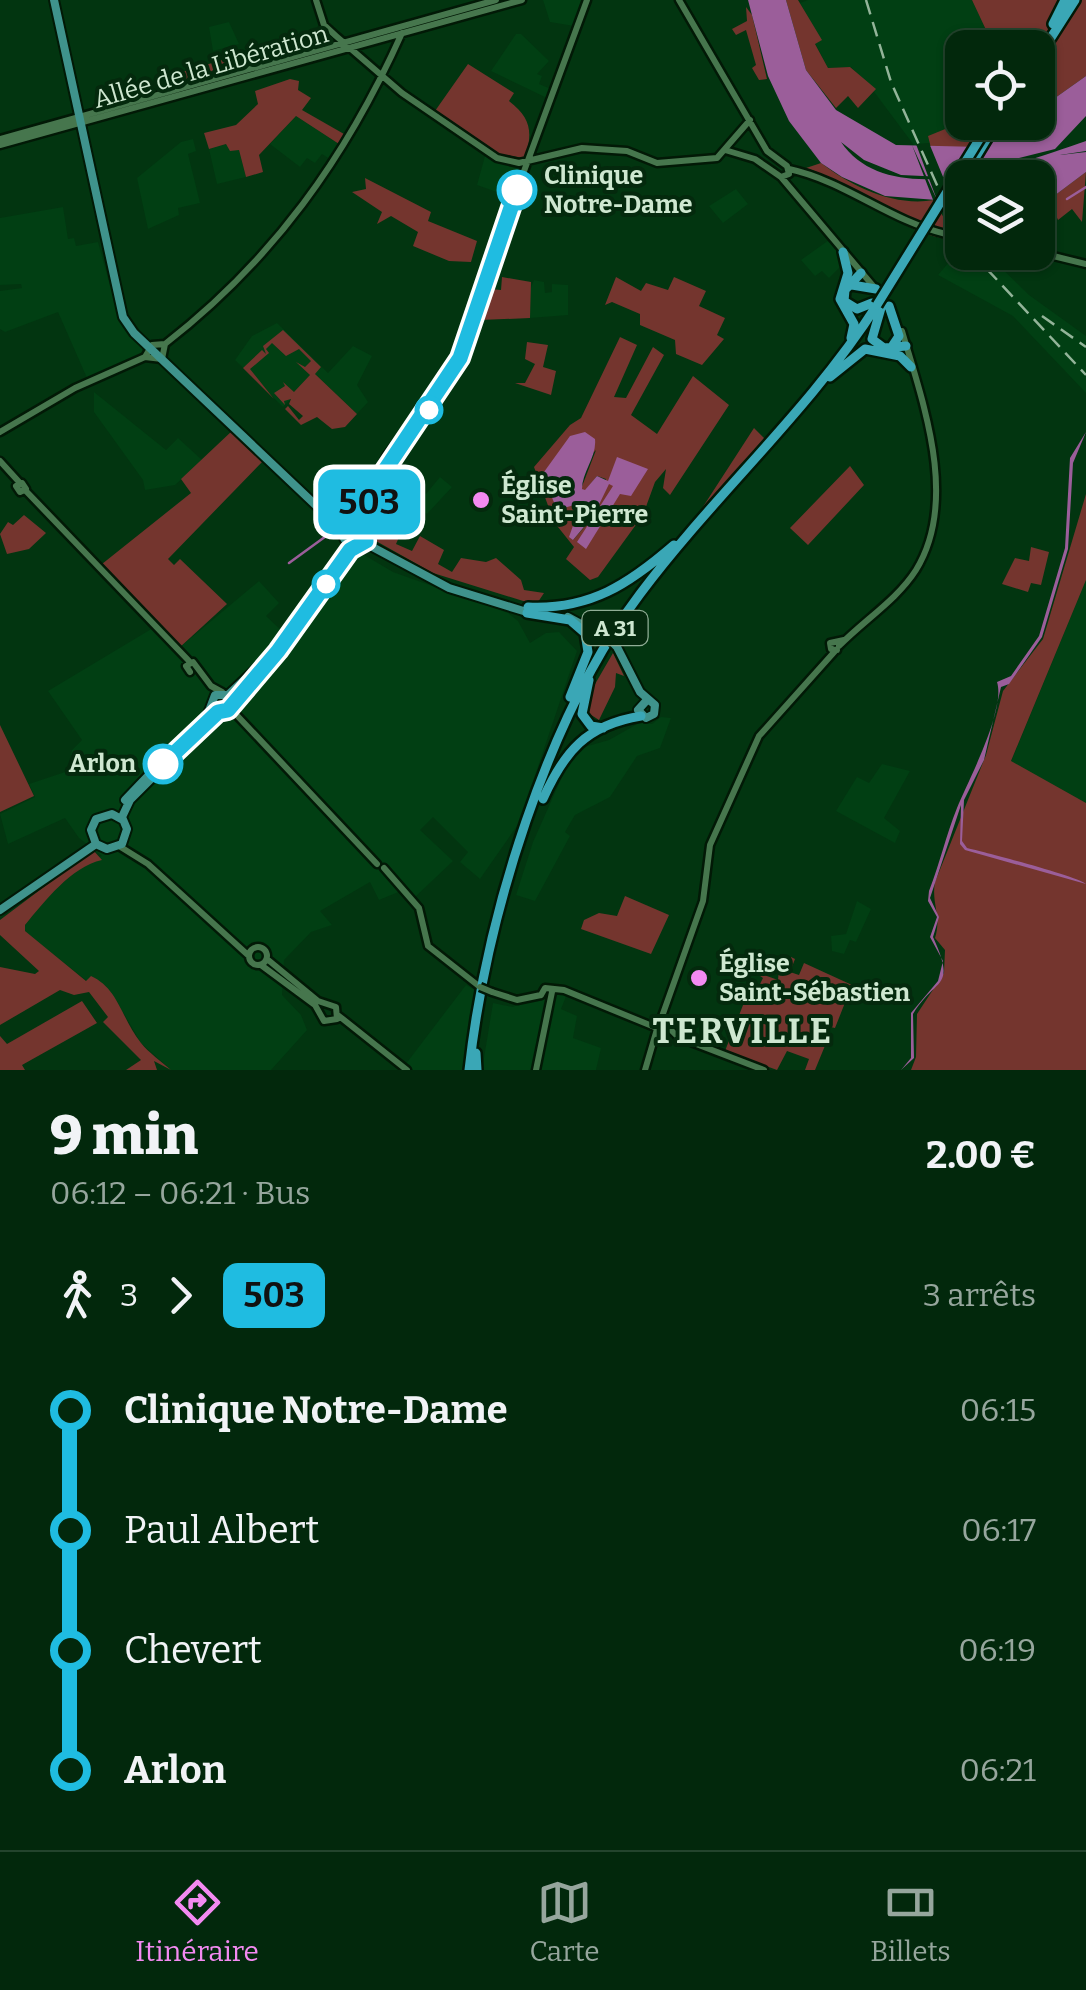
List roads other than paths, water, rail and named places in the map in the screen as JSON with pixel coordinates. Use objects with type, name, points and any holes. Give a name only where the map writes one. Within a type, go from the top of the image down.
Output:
[{"type":"highway","points":[[1049,30],[1070,0]]},
{"type":"highway","points":[[1053,30],[1070,0]]},
{"type":"highway","name":"A 31","points":[[472,1070],[502,904],[574,702],[610,636],[880,306],[892,280],[982,140]]},
{"type":"highway","name":"A 31","points":[[473,1055],[501,925],[540,806],[589,680],[652,585],[824,382],[880,306],[945,206]]},
{"type":"highway","points":[[843,252],[848,266],[841,304],[855,329],[850,344]]},
{"type":"highway","points":[[861,273],[847,284],[843,296],[846,306],[857,310],[880,306]]},
{"type":"highway","points":[[847,284],[876,289]]},
{"type":"highway","points":[[880,306],[872,339],[892,349],[911,367]]},
{"type":"highway","points":[[880,306],[898,336],[892,349]]},
{"type":"highway","points":[[824,382],[858,352],[906,346]]},
{"type":"highway","points":[[527,610],[570,606],[616,590],[705,516]]},
{"type":"highway","points":[[527,610],[574,622],[588,640],[552,757]]},
{"type":"highway","points":[[589,680],[582,712],[593,727],[606,727],[641,707]]},
{"type":"highway","points":[[540,806],[558,763],[570,749],[641,707]]},
{"type":"main road","points":[[57,0],[119,306],[134,334],[352,531],[449,588],[527,610],[574,618],[604,635],[616,648],[641,707]]},
{"type":"main road","points":[[316,0],[324,25],[380,73],[489,153],[506,161],[528,162],[574,149],[627,151],[662,162],[718,158],[750,120]]},
{"type":"main road","points":[[0,432],[76,388],[156,351],[246,275],[297,218],[401,30],[496,0]]},
{"type":"main road","points":[[401,30],[522,0]]},
{"type":"main road","points":[[0,907],[94,839],[96,819],[112,814],[158,761],[278,651],[352,531],[387,455],[451,366],[587,0]]},
{"type":"main road","points":[[645,1070],[703,901],[710,845],[759,736],[836,647],[914,573],[931,531],[934,472],[906,346],[880,306],[876,289],[792,191],[787,174],[769,159],[679,0]]},
{"type":"main road","name":"Allée de la Libération","points":[[0,142],[401,30]]},
{"type":"main road","points":[[725,150],[769,159],[787,174],[824,178],[914,224],[945,234]]},
{"type":"main road","points":[[1055,256],[1086,264]]},
{"type":"main road","points":[[0,461],[222,703],[419,908],[428,946],[492,992],[517,1000],[548,997],[564,990],[764,1070]]},
{"type":"main road","points":[[352,531],[367,539]]},
{"type":"main road","points":[[122,843],[125,808],[222,703]]},
{"type":"main road","points":[[112,814],[123,820]]},
{"type":"main road","points":[[94,839],[106,849],[122,843]]},
{"type":"main road","points":[[122,843],[254,948],[264,949],[264,962],[315,1005],[321,1015],[404,1070]]},
{"type":"main road","points":[[122,843],[249,956],[252,963],[264,962],[326,1005],[336,1007],[339,1016],[404,1070]]},
{"type":"main road","points":[[249,956],[254,948]]},
{"type":"main road","points":[[536,1070],[548,997]]},
{"type":"main road","points":[[321,1015],[326,1005]]},
{"type":"main road","points":[[332,1023],[339,1016]]},
{"type":"waterway","points":[[1067,199],[1086,187]]},
{"type":"waterway","points":[[289,563],[333,531]]},
{"type":"railway","points":[[866,0],[891,82],[945,203]]},
{"type":"railway","points":[[988,270],[1086,375]]},
{"type":"railway","points":[[1042,316],[1086,347]]},
{"type":"place","name":"Clinique Notre-Dame","points":[[517,190]]},
{"type":"place","name":"Église Saint-Pierre","points":[[481,500]]},
{"type":"place","name":"Arlon","points":[[163,764]]},
{"type":"place","name":"Église Saint-Sébastien","points":[[699,978]]},
{"type":"district","name":"TERVILLE","points":[[743,1031]]}]
